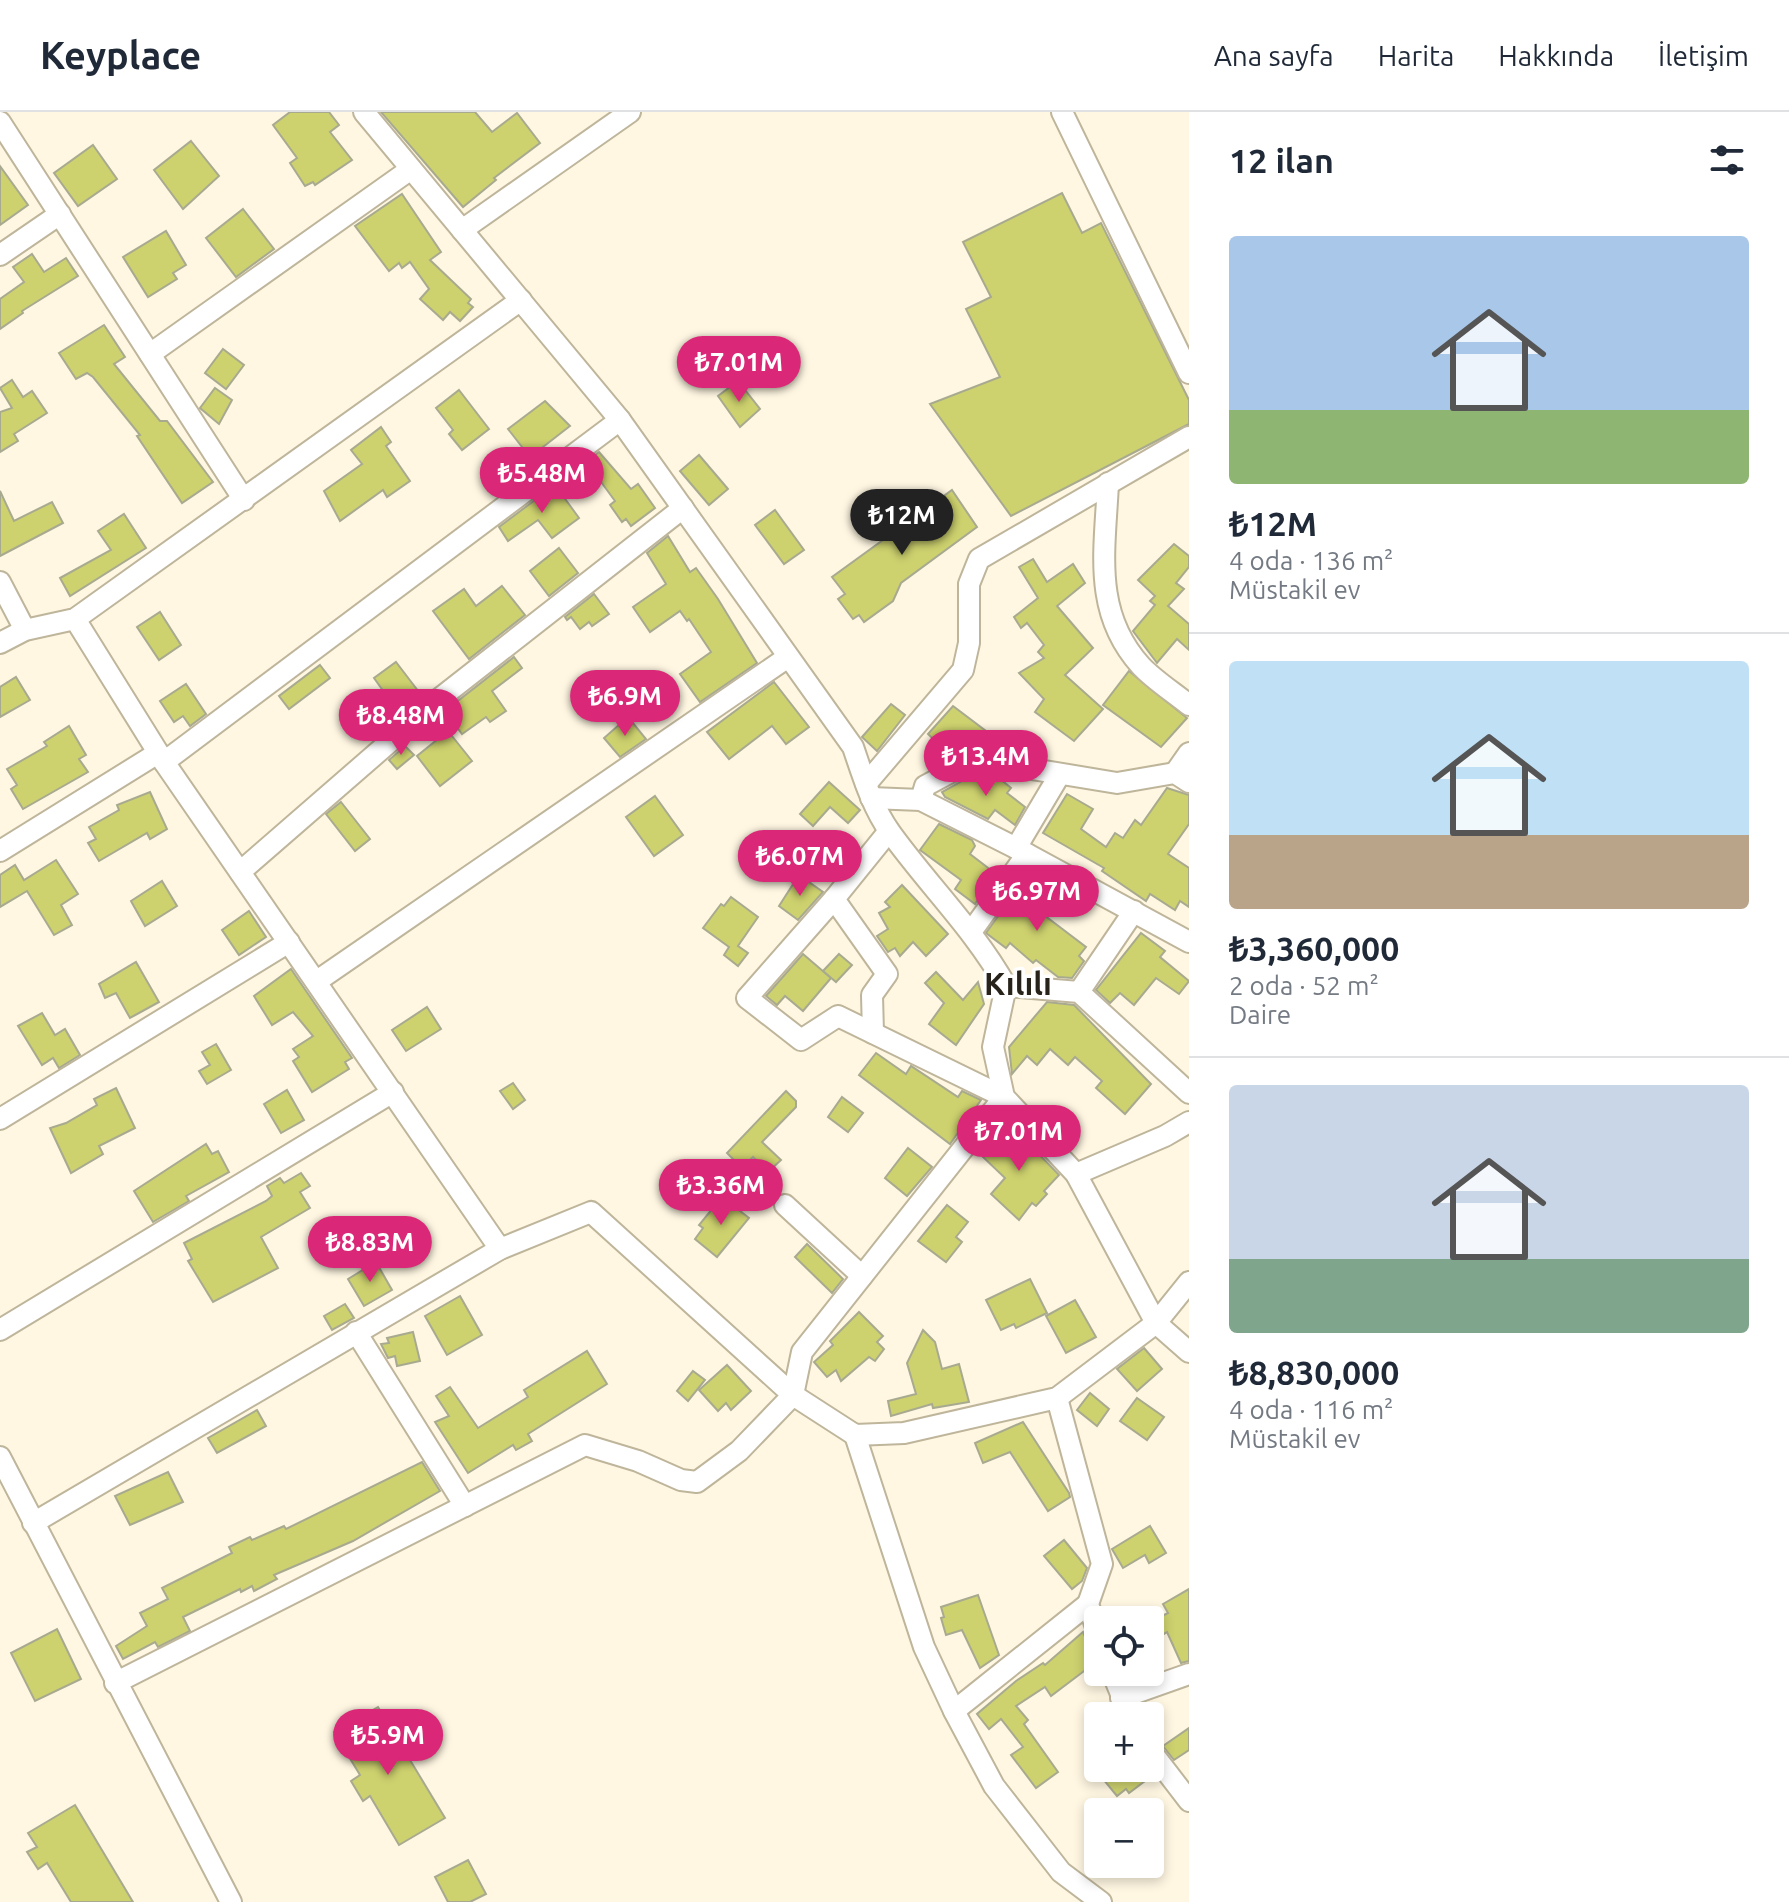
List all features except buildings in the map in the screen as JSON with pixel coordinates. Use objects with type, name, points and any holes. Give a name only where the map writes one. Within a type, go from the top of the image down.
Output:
[{"type":"street","points":[[364,112],[620,420],[853,747],[868,791],[889,831],[971,932],[1006,986],[993,1047],[1004,1097]]},
{"type":"street","points":[[462,230],[630,112]]},
{"type":"street","points":[[1062,112],[1189,373]]},
{"type":"street","points":[[0,122],[244,500]]},
{"type":"street","points":[[150,354],[411,169]]},
{"type":"street","points":[[0,255],[60,214]]},
{"type":"street","points":[[0,643],[25,630],[75,619],[521,300]]},
{"type":"street","points":[[0,851],[161,757],[620,420]]},
{"type":"street","points":[[868,791],[963,670],[969,643],[969,584],[979,559],[1189,437]]},
{"type":"street","points":[[1108,483],[1104,593],[1112,624],[1141,666],[1189,705]]},
{"type":"street","points":[[240,872],[439,699],[683,508]]},
{"type":"street","points":[[0,582],[25,630]]},
{"type":"street","points":[[75,619],[161,757],[500,1249]]},
{"type":"street","points":[[317,981],[788,657]]},
{"type":"street","points":[[921,800],[925,786],[968,763],[1117,783],[1182,778],[1189,753]]},
{"type":"street","points":[[971,932],[1022,851],[1060,774]]},
{"type":"street","points":[[868,791],[921,800],[1189,942]]},
{"type":"street","points":[[889,831],[747,998],[801,1040],[838,1016],[1004,1097],[1076,1174],[1156,1323],[1189,1352]]},
{"type":"street","points":[[834,899],[887,974],[872,995],[873,1033]]},
{"type":"street","points":[[1079,992],[1134,911]]},
{"type":"street","points":[[0,1119],[289,942]]},
{"type":"street","points":[[1006,986],[1079,992],[1189,1093]]},
{"type":"street","points":[[0,1330],[393,1092]]},
{"type":"street","points":[[115,1683],[585,1445],[638,1461],[681,1480],[697,1482],[739,1451],[793,1395],[802,1352],[1004,1097]]},
{"type":"street","points":[[1076,1174],[1165,1136],[1189,1122]]},
{"type":"street","points":[[785,1205],[862,1276]]},
{"type":"street","points":[[33,1523],[500,1249],[591,1212],[793,1395],[855,1435],[904,1433],[1057,1398],[1156,1323],[1189,1282]]},
{"type":"street","points":[[356,1332],[465,1506]]},
{"type":"street","points":[[954,1711],[1088,1604],[1102,1564],[1057,1398]]},
{"type":"street","points":[[855,1435],[924,1647],[954,1711],[994,1786],[1061,1872],[1101,1902]]},
{"type":"street","points":[[0,1457],[231,1902]]},
{"type":"street","points":[[1135,1702],[1189,1674]]},
{"type":"street","points":[[1164,1768],[1189,1801]]},
{"type":"district","name":"Kılılı","points":[[1018,983]]}]
